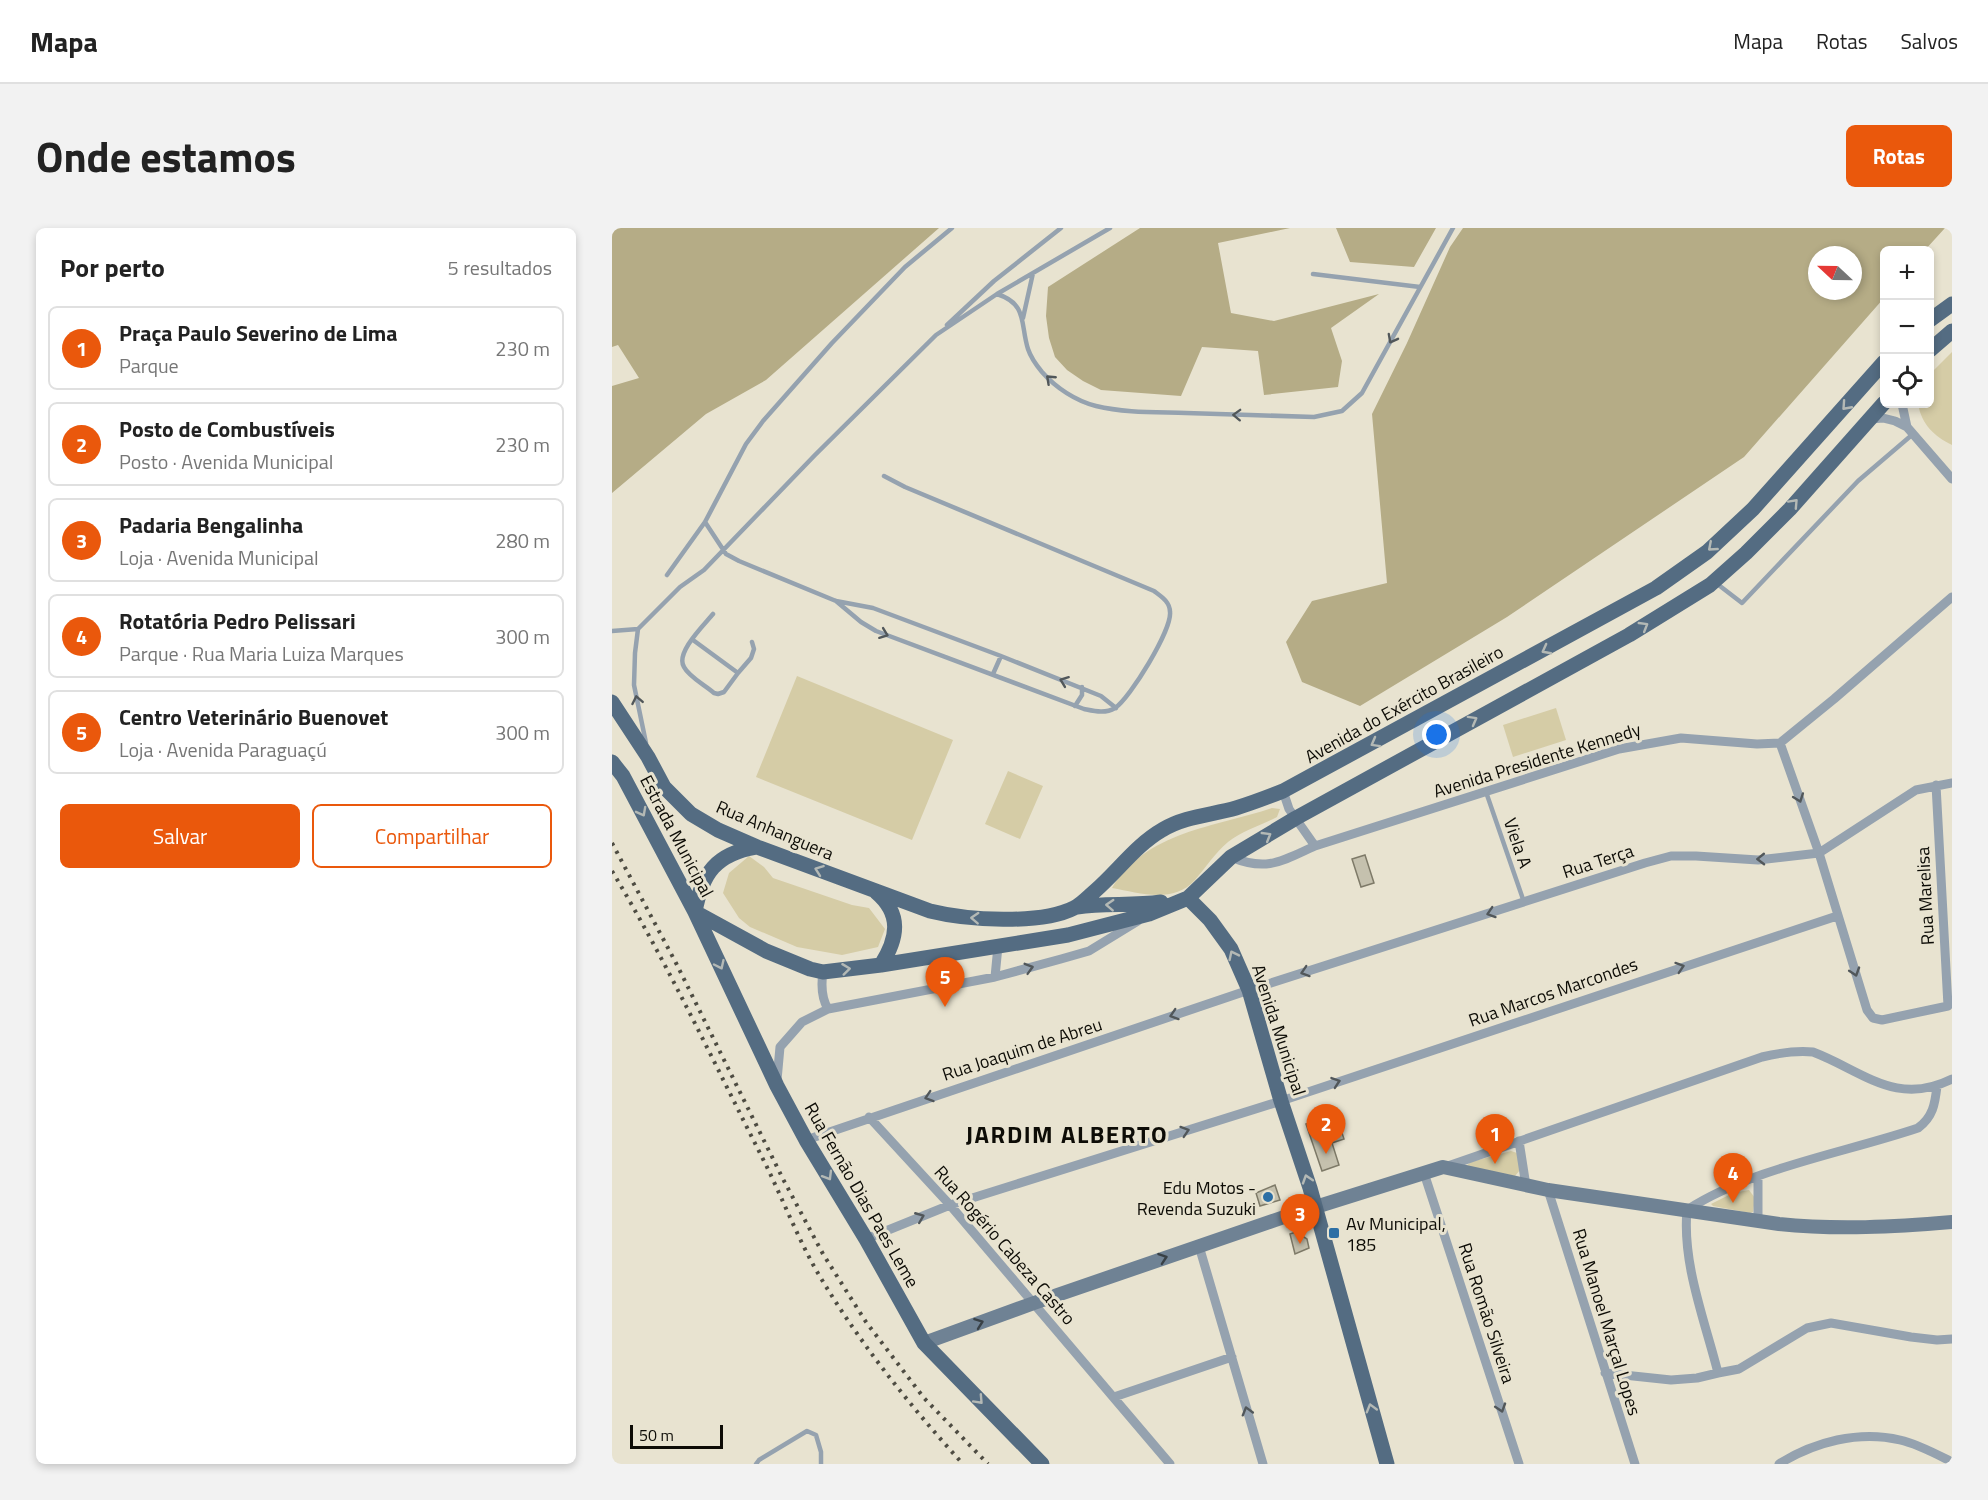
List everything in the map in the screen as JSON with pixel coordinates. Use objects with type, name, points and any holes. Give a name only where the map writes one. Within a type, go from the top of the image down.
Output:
[{"type":"main road","points":[[1934,317],[1952,304]]},
{"type":"main road","points":[[1934,346],[1952,330]]},
{"type":"main road","name":"Avenida do Exército Brasileiro","points":[[874,890],[930,911],[969,918],[1034,917],[1074,908],[1095,891],[1140,846],[1162,830],[1185,820],[1237,808],[1284,791],[1656,588],[1707,552],[1753,510],[1880,367]]},
{"type":"main road","points":[[881,964],[1068,935],[1149,914],[1188,898],[1231,857],[1296,818],[1629,635],[1714,581],[1746,554],[1790,509],[1880,408]]},
{"type":"main road","name":"Rua Anhanguera","points":[[612,702],[648,757],[664,787],[682,807],[718,830],[757,847],[874,890]]},
{"type":"main road","name":"Estrada Municipal","points":[[612,762],[623,776],[695,912],[785,961],[823,972],[881,964]]},
{"type":"main road","points":[[695,912],[699,891],[715,865],[737,850],[757,847]]},
{"type":"main road","points":[[874,890],[891,909],[895,929],[890,950],[881,964]]},
{"type":"main road","points":[[1074,908],[1100,904],[1143,905],[1188,898]]},
{"type":"main road","name":"Avenida Municipal","points":[[1188,898],[1210,920],[1231,949],[1249,990],[1315,1209],[1387,1464]]},
{"type":"main road","name":"Rua Fernão Dias Paes Leme","points":[[695,912],[777,1086],[924,1343],[1042,1464]]},
{"type":"main road","points":[[924,1343],[1199,1246],[1443,1167],[1548,1191],[1813,1227],[1883,1228],[1952,1222]]},
{"type":"street","points":[[1903,408],[1910,431]]},
{"type":"street","points":[[1870,419],[1883,418],[1895,421],[1910,431],[1952,479]]},
{"type":"street","points":[[1950,1008],[1882,1020],[1873,1018],[1867,1010],[1819,853],[1780,743],[1952,597]]},
{"type":"street","name":"Avenida Presidente Kennedy","points":[[1231,857],[1245,863],[1274,864],[1315,846],[1619,749],[1681,738],[1757,744],[1780,743]]},
{"type":"street","name":"Rua Terça","points":[[1249,990],[1671,856],[1758,860],[1819,853],[1916,790],[1952,783]]},
{"type":"street","name":"Rua Marelisa","points":[[1936,785],[1950,1008]]},
{"type":"street","points":[[1284,791],[1285,801],[1315,846]]},
{"type":"street","points":[[1942,884],[1952,889]]},
{"type":"street","points":[[777,1086],[780,1047],[802,1022],[828,1009],[995,977],[1089,951],[1149,914]]},
{"type":"street","name":"Rua Marcos Marcondes","points":[[866,1239],[950,1205],[1281,1101],[1837,916]]},
{"type":"street","points":[[995,977],[998,946]]},
{"type":"street","points":[[823,972],[822,992],[828,1009]]},
{"type":"street","name":"Rua Joaquim de Abreu","points":[[806,1140],[1249,990]]},
{"type":"street","points":[[1443,1167],[1780,1052],[1799,1050],[1813,1052],[1889,1088],[1937,1086],[1952,1079]]},
{"type":"street","points":[[1718,1373],[1689,1260],[1685,1231],[1687,1210],[1726,1188],[1918,1128],[1928,1120],[1935,1106],[1937,1086]]},
{"type":"street","name":"Rua Rogério Cabeza Castro","points":[[869,1117],[950,1205],[1170,1464]]},
{"type":"street","points":[[1519,1141],[1527,1186]]},
{"type":"street","name":"Rua Romão Silveira","points":[[1424,1173],[1519,1464]]},
{"type":"street","points":[[1758,1177],[1758,1221]]},
{"type":"street","name":"Rua Manoel Marçal Lopes","points":[[1548,1191],[1635,1464]]},
{"type":"street","points":[[1199,1246],[1263,1464]]},
{"type":"street","points":[[1605,1373],[1671,1380],[1696,1378],[1739,1369],[1807,1328],[1831,1323],[1911,1337],[1952,1339]]},
{"type":"street","points":[[1114,1397],[1232,1357]]},
{"type":"street","points":[[1779,1464],[1818,1445],[1845,1437],[1876,1436],[1901,1440],[1952,1462]]},
{"type":"lane","points":[[667,575],[705,522],[746,444],[763,421],[832,343],[897,276],[952,228]]},
{"type":"lane","points":[[648,757],[634,685],[638,629],[680,586],[704,570],[936,335],[994,281],[1061,228]]},
{"type":"lane","points":[[936,335],[997,294],[1110,228]]},
{"type":"lane","points":[[997,294],[1015,303],[1023,320],[1028,349],[1044,374],[1067,393],[1096,406],[1133,412],[1314,417],[1342,411],[1362,393],[1453,228]]},
{"type":"lane","points":[[1023,320],[1033,273]]},
{"type":"lane","points":[[1313,274],[1420,287]]},
{"type":"lane","points":[[1714,581],[1742,603],[1858,481],[1910,431]]},
{"type":"lane","points":[[836,601],[876,631],[1098,712],[1116,708],[1129,694],[1170,622],[1168,603],[1154,591],[905,487],[884,476]]},
{"type":"lane","points":[[705,522],[726,554],[739,561],[836,601],[873,608],[1082,687],[1101,696],[1116,708]]},
{"type":"lane","points":[[713,614],[683,652],[681,660],[684,668],[714,693],[724,692],[751,658],[754,649],[752,642]]},
{"type":"lane","points":[[612,632],[638,629]]},
{"type":"lane","points":[[693,640],[738,673]]},
{"type":"lane","points":[[993,674],[1001,656]]},
{"type":"lane","points":[[1075,705],[1082,696],[1082,687]]},
{"type":"lane","name":"Viela A","points":[[1486,792],[1524,902]]},
{"type":"lane","points":[[756,1464],[807,1431],[816,1435],[821,1452],[821,1464]]},
{"type":"shaded area","points":[[612,228],[939,228],[766,380],[706,414],[612,493],[612,386],[639,378],[618,345],[612,347]]},
{"type":"shaded area","points":[[1140,228],[1290,228],[1218,243],[1231,313],[1274,321],[1379,294],[1331,328],[1342,361],[1338,387],[1264,395],[1258,351],[1202,347],[1181,396],[1101,390],[1067,370],[1055,357],[1049,338],[1046,316],[1048,287]]},
{"type":"shaded area","points":[[1336,228],[1436,228],[1414,267],[1350,262]]},
{"type":"shaded area","points":[[1463,228],[1945,228],[1929,246],[1880,246],[1880,303],[1744,457],[1507,617],[1360,706],[1302,682],[1286,642],[1312,601],[1387,583],[1372,414],[1450,247]]},
{"type":"shaded area","points":[[1952,352],[1952,445],[1930,429],[1922,418],[1919,408],[1934,408],[1934,370]]},
{"type":"shaded area","points":[[797,676],[953,740],[912,840],[756,777]]},
{"type":"shaded area","points":[[1556,708],[1566,740],[1513,757],[1503,725]]},
{"type":"shaded area","points":[[1008,771],[1043,786],[1020,839],[985,824]]},
{"type":"shaded area","points":[[1272,808],[1280,809],[1277,817],[1228,842],[1195,880],[1177,892],[1156,895],[1112,888],[1126,869],[1143,854],[1163,843],[1184,834]]},
{"type":"shaded area","points":[[749,856],[764,867],[773,878],[852,905],[869,908],[885,929],[878,947],[842,955],[797,947],[750,927],[739,918],[723,893],[729,873]]},
{"type":"shaded area","points":[[1511,1151],[1517,1153],[1520,1170],[1515,1176],[1466,1166],[1471,1162]]},
{"type":"shaded area","points":[[1749,1190],[1755,1198],[1753,1212],[1711,1204],[1733,1193]]},
{"type":"building","points":[[1365,855],[1374,883],[1361,887],[1352,859]]},
{"type":"building","points":[[1322,1119],[1326,1132],[1340,1127],[1344,1139],[1332,1143],[1339,1165],[1322,1171],[1306,1124]]},
{"type":"building","name":"Edu Motos - Revenda Suzuki","points":[[1275,1185],[1280,1200],[1260,1206],[1256,1193]]},
{"type":"building","points":[[1296,1232],[1307,1239],[1309,1248],[1295,1254],[1290,1234]]},
{"type":"railway","points":[[612,843],[676,963],[783,1179],[823,1254],[866,1322],[924,1398],[988,1464]]},
{"type":"railway","points":[[612,871],[692,1017],[822,1280],[888,1375],[963,1464]]},
{"type":"place","name":"Centro Veterinário Buenovet","points":[[945,1007]]},
{"type":"place","name":"Posto de Combustíveis","points":[[1326,1154]]},
{"type":"place","name":"Praça Paulo Severino de Lima","points":[[1495,1164]]},
{"type":"place","name":"Edu Motos - Revenda Suzuki","points":[[1268,1197]]},
{"type":"place","name":"Rotatória Pedro Pelissari","points":[[1733,1203]]},
{"type":"place","name":"Av Municipal, 185","points":[[1334,1233]]},
{"type":"place","name":"Padaria Bengalinha","points":[[1300,1244]]},
{"type":"district","name":"JARDIM ALBERTO","points":[[1067,1134]]}]
